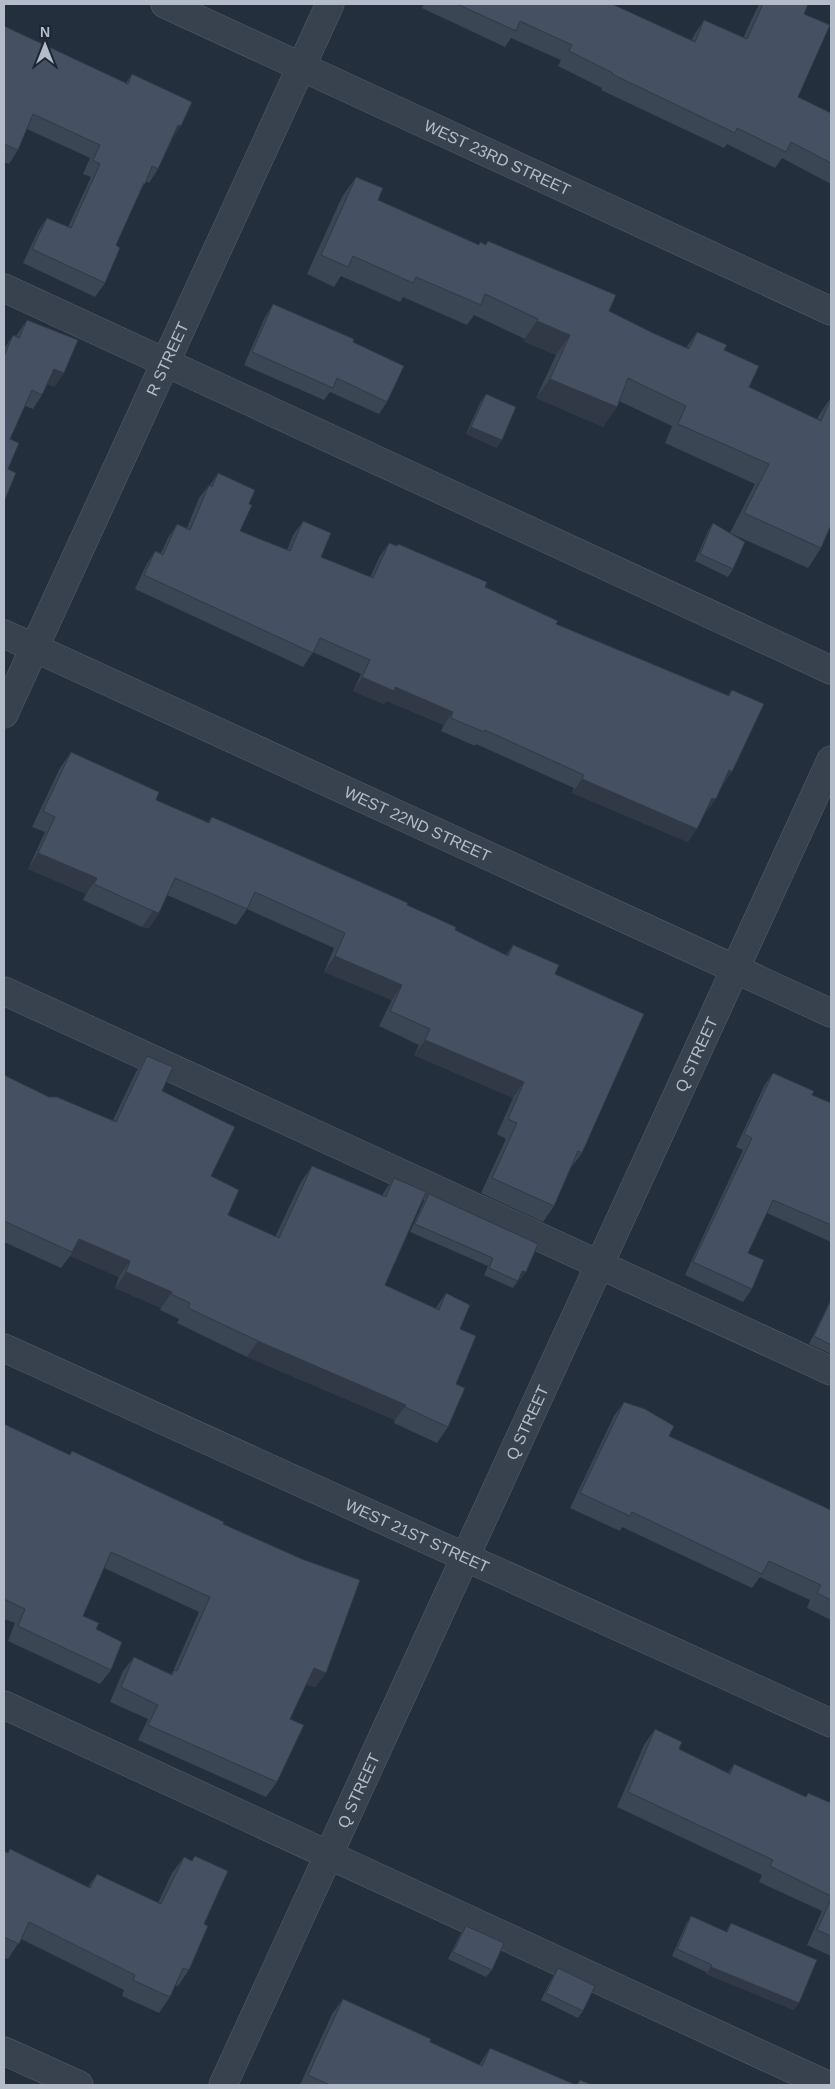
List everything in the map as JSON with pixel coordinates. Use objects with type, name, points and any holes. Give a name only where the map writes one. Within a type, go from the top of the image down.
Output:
[{"type":"street","name":"WEST 23RD STREET","points":[[165,4],[831,311]]},
{"type":"street","name":"R STREET","points":[[4,714],[330,4]]},
{"type":"street","points":[[4,288],[831,670]]},
{"type":"street","name":"WEST 22ND STREET","points":[[4,634],[831,1013]]},
{"type":"street","name":"Q STREET","points":[[223,2085],[831,760]]},
{"type":"street","points":[[4,991],[831,1371]]},
{"type":"street","name":"WEST 21ST STREET","points":[[4,1348],[831,1723]]},
{"type":"street","points":[[4,1705],[827,2085]]},
{"type":"street","points":[[4,2051],[79,2085]]},
{"type":"building","points":[[457,4],[612,4],[695,42],[704,20],[747,39],[763,4],[808,4],[804,14],[830,25],[798,97],[831,113],[831,163],[791,142],[786,152],[737,128],[735,133],[612,74],[569,51],[572,45],[520,21],[516,31]]},
{"type":"building","points":[[4,26],[128,84],[132,74],[192,102],[181,126],[178,125],[158,169],[152,166],[116,245],[120,248],[105,283],[32,249],[47,218],[71,228],[100,164],[93,160],[100,145],[33,114],[18,150],[4,144]]},
{"type":"building","points":[[356,177],[383,188],[378,200],[479,245],[480,242],[486,245],[488,241],[616,295],[609,311],[653,333],[689,349],[697,332],[727,345],[724,350],[759,366],[749,387],[821,421],[831,398],[831,525],[821,548],[744,513],[769,464],[678,424],[686,406],[628,378],[617,407],[550,379],[570,335],[537,321],[538,319],[485,294],[481,305],[416,277],[413,283],[353,256],[348,267],[321,255]]},
{"type":"building","points":[[273,304],[354,339],[353,342],[404,366],[387,402],[337,378],[333,388],[252,352]]},
{"type":"building","points":[[27,320],[78,340],[64,373],[54,369],[42,395],[32,390],[10,439],[19,443],[8,469],[16,473],[4,502],[4,356],[13,335],[19,338]]},
{"type":"building","points":[[486,394],[516,407],[502,440],[471,427]]},
{"type":"building","points":[[218,473],[255,490],[249,504],[252,505],[240,531],[290,551],[303,521],[331,533],[321,557],[373,578],[389,543],[397,546],[398,544],[487,582],[485,587],[558,621],[556,624],[729,696],[732,690],[764,704],[732,772],[729,770],[716,799],[712,798],[697,829],[582,779],[584,775],[485,730],[484,732],[451,718],[453,712],[395,687],[394,691],[362,677],[370,660],[320,638],[313,653],[144,575],[155,551],[163,555],[177,524],[190,530],[209,485],[212,487]]},
{"type":"building","points":[[713,523],[745,542],[733,569],[700,554]]},
{"type":"building","points":[[71,752],[159,792],[156,800],[209,823],[212,817],[408,903],[407,905],[456,927],[455,930],[508,956],[513,945],[559,965],[555,974],[644,1014],[582,1153],[578,1151],[554,1206],[492,1178],[517,1123],[508,1119],[524,1082],[425,1040],[430,1029],[390,1011],[402,985],[335,956],[345,933],[255,892],[247,909],[175,878],[159,913],[94,884],[97,878],[38,853],[55,817],[43,811]]},
{"type":"building","points":[[147,1056],[173,1067],[162,1091],[235,1127],[211,1176],[239,1190],[228,1215],[279,1238],[312,1166],[386,1197],[394,1178],[426,1192],[385,1285],[439,1310],[446,1293],[470,1305],[460,1329],[476,1336],[456,1384],[465,1388],[448,1427],[405,1407],[406,1405],[258,1341],[188,1308],[190,1303],[171,1294],[172,1292],[126,1272],[130,1261],[79,1239],[72,1252],[4,1221],[4,1075],[49,1097],[57,1097],[116,1122]]},
{"type":"building","points":[[773,1073],[814,1091],[812,1095],[831,1103],[831,1225],[773,1200],[748,1253],[764,1260],[752,1289],[693,1262],[752,1138],[744,1134]]},
{"type":"building","points":[[429,1194],[538,1244],[526,1272],[522,1271],[518,1281],[489,1268],[493,1258],[415,1224]]},
{"type":"building","points":[[831,1300],[831,1345],[814,1336]]},
{"type":"building","points":[[624,1402],[645,1409],[674,1426],[669,1436],[831,1510],[831,1600],[817,1593],[821,1585],[769,1561],[762,1574],[632,1512],[630,1516],[580,1493]]},
{"type":"building","points":[[4,1424],[70,1455],[72,1451],[224,1522],[223,1524],[302,1559],[360,1580],[326,1673],[314,1668],[290,1719],[304,1725],[277,1782],[148,1725],[158,1705],[121,1687],[134,1657],[172,1675],[174,1670],[177,1671],[210,1597],[111,1552],[83,1616],[99,1623],[96,1629],[122,1642],[111,1670],[18,1626],[25,1609],[4,1599]]},
{"type":"building","points":[[655,1729],[682,1742],[679,1749],[730,1774],[734,1764],[806,1797],[808,1793],[831,1803],[831,1896],[770,1866],[773,1860],[628,1792]]},
{"type":"building","points":[[10,1849],[90,1888],[97,1874],[161,1904],[184,1857],[192,1861],[195,1856],[228,1871],[204,1924],[208,1926],[189,1970],[183,1968],[170,1997],[133,1980],[135,1975],[29,1922],[19,1944],[4,1937],[4,1851],[8,1853]]},
{"type":"building","points":[[831,1899],[831,1936],[817,1930]]},
{"type":"building","points":[[691,1916],[727,1932],[731,1923],[817,1960],[799,2003],[711,1967],[712,1965],[677,1949]]},
{"type":"building","points":[[466,1926],[504,1943],[492,1970],[453,1952]]},
{"type":"building","points":[[558,1968],[595,1986],[583,2011],[546,1993]]},
{"type":"building","points":[[343,1999],[431,2039],[430,2042],[482,2066],[490,2048],[576,2085],[330,2085],[308,2075]]},
{"type":"building","points":[[580,2080],[592,2085],[577,2085]]}]
